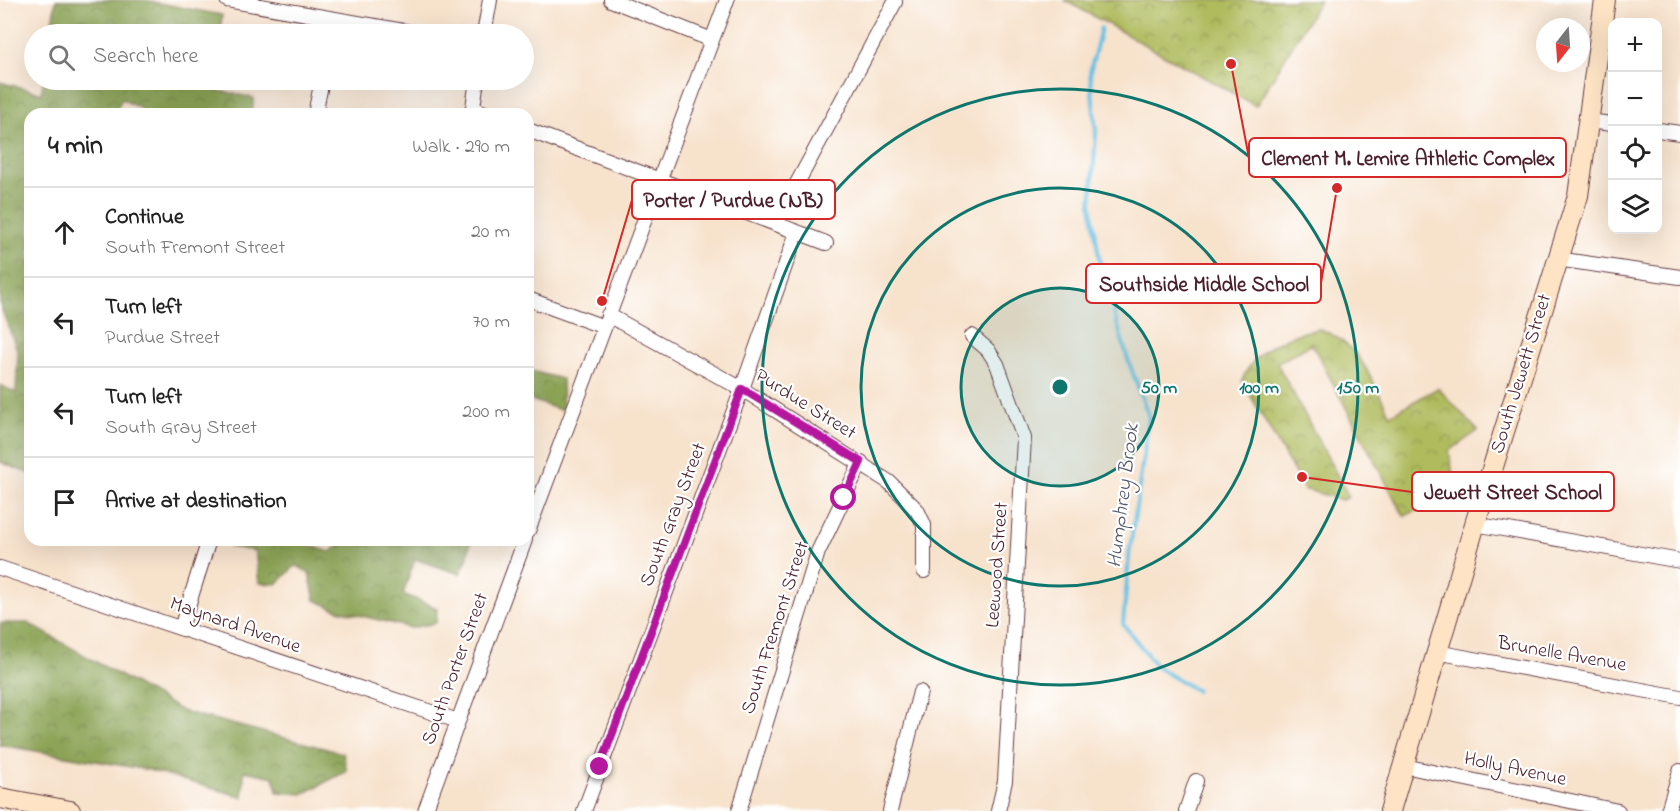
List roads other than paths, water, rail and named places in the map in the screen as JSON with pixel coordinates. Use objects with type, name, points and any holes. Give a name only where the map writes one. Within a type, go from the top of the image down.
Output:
[{"type":"street","points":[[227,0],[291,6],[333,19],[362,24]]},
{"type":"street","points":[[486,24],[490,0]]},
{"type":"street","points":[[611,0],[712,40]]},
{"type":"street","points":[[534,515],[727,0]]},
{"type":"street","name":"South Jewett Street","points":[[1390,811],[1475,524],[1578,196],[1605,0]]},
{"type":"street","points":[[775,224],[895,2]]},
{"type":"street","points":[[332,24],[333,19]]},
{"type":"street","points":[[316,108],[320,90]]},
{"type":"street","points":[[472,108],[475,90]]},
{"type":"street","points":[[1588,121],[1608,124]]},
{"type":"street","points":[[534,131],[826,243]]},
{"type":"street","points":[[1662,131],[1680,133]]},
{"type":"street","name":"South Gray Street","points":[[584,811],[742,389],[797,232]]},
{"type":"street","points":[[1557,259],[1680,277]]},
{"type":"street","name":"Purdue Street","points":[[534,301],[606,321],[742,389],[861,462],[889,482],[917,510],[924,525],[924,571]]},
{"type":"street","name":"Leewood Street","points":[[972,336],[997,364],[1024,438],[1005,781],[998,811]]},
{"type":"street","name":"South Fremont Street","points":[[739,811],[818,552],[861,462]]},
{"type":"street","points":[[1475,524],[1680,561]]},
{"type":"street","points":[[181,627],[206,546]]},
{"type":"street","name":"South Porter Street","points":[[425,811],[523,546]]},
{"type":"street","name":"Maynard Avenue","points":[[0,568],[458,721]]},
{"type":"street","name":"Brunelle Avenue","points":[[1436,652],[1680,697]]},
{"type":"street","points":[[890,811],[920,692]]},
{"type":"street","name":"Holly Avenue","points":[[1404,766],[1618,811]]},
{"type":"street","points":[[1668,811],[1680,771]]},
{"type":"street","points":[[1186,811],[1196,781]]},
{"type":"street","points":[[0,798],[70,811]]},
{"type":"waterway","name":"Humphrey Brook","points":[[1101,28],[1090,72],[1096,132],[1091,205],[1101,270],[1128,360],[1149,417],[1129,556],[1123,624],[1157,667],[1197,691]]},
{"type":"place","name":"Clement M. Lemire Athletic Complex","points":[[1231,64]]},
{"type":"place","name":"Southside Middle School","points":[[1337,188]]},
{"type":"place","name":"Porter / Purdue (NB)","points":[[602,301]]},
{"type":"place","name":"Jewett Street School","points":[[1302,477]]}]
